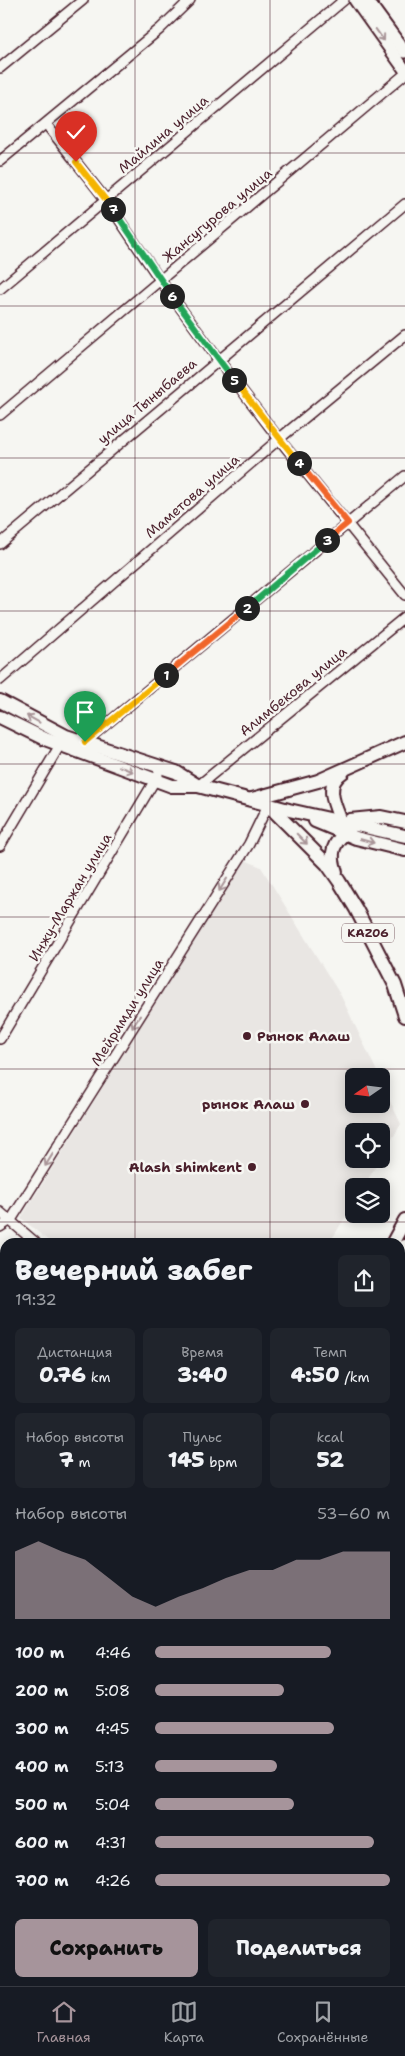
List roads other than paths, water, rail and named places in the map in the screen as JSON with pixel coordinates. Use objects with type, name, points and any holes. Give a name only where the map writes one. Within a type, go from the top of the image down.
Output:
[{"type":"highway","points":[[0,701],[60,732],[176,772],[198,786]]},
{"type":"highway","points":[[0,717],[60,744],[172,786],[198,786],[290,810],[405,836]]},
{"type":"highway","points":[[252,800],[301,786],[345,770],[405,742]]},
{"type":"highway","points":[[340,821],[331,790],[337,775],[345,770]]},
{"type":"highway","name":"KАZ06","points":[[268,804],[327,864],[339,881],[356,909],[394,985],[405,1016]]},
{"type":"highway","points":[[290,810],[344,834],[405,850]]},
{"type":"highway","points":[[340,821],[381,817],[405,822]]},
{"type":"highway","points":[[339,881],[332,862],[334,845],[356,825]]},
{"type":"highway","points":[[394,985],[405,999]]},
{"type":"highway","points":[[395,1238],[405,1220]]},
{"type":"main road","points":[[355,0],[405,70]]},
{"type":"main road","points":[[368,0],[405,52]]},
{"type":"street","points":[[0,68],[83,0]]},
{"type":"street","points":[[0,161],[160,29],[190,0]]},
{"type":"street","name":"Майлина улица","points":[[0,289],[344,0]]},
{"type":"street","name":"Жансугурова улица","points":[[0,415],[405,74]]},
{"type":"street","points":[[46,124],[106,200],[160,280],[218,360],[405,595]]},
{"type":"street","name":"улица Тыныбаева","points":[[0,544],[405,204]]},
{"type":"street","name":"Маметова улица","points":[[0,680],[279,439],[405,335]]},
{"type":"street","points":[[85,742],[405,476]]},
{"type":"street","name":"Алимбекова улица","points":[[198,786],[405,617]]},
{"type":"street","points":[[0,846],[60,744]]},
{"type":"street","name":"Инжу-Маржан улица","points":[[0,1039],[156,780],[161,768]]},
{"type":"street","name":"Мейримди улица","points":[[0,1226],[11,1220],[249,844],[268,804]]},
{"type":"street","points":[[0,1212],[31,1238]]},
{"type":"place","name":"Рынок Алаш","points":[[247,1036]]},
{"type":"place","name":"рынок Алаш","points":[[305,1104]]},
{"type":"place","name":"Alash shimkent","points":[[252,1167]]}]
